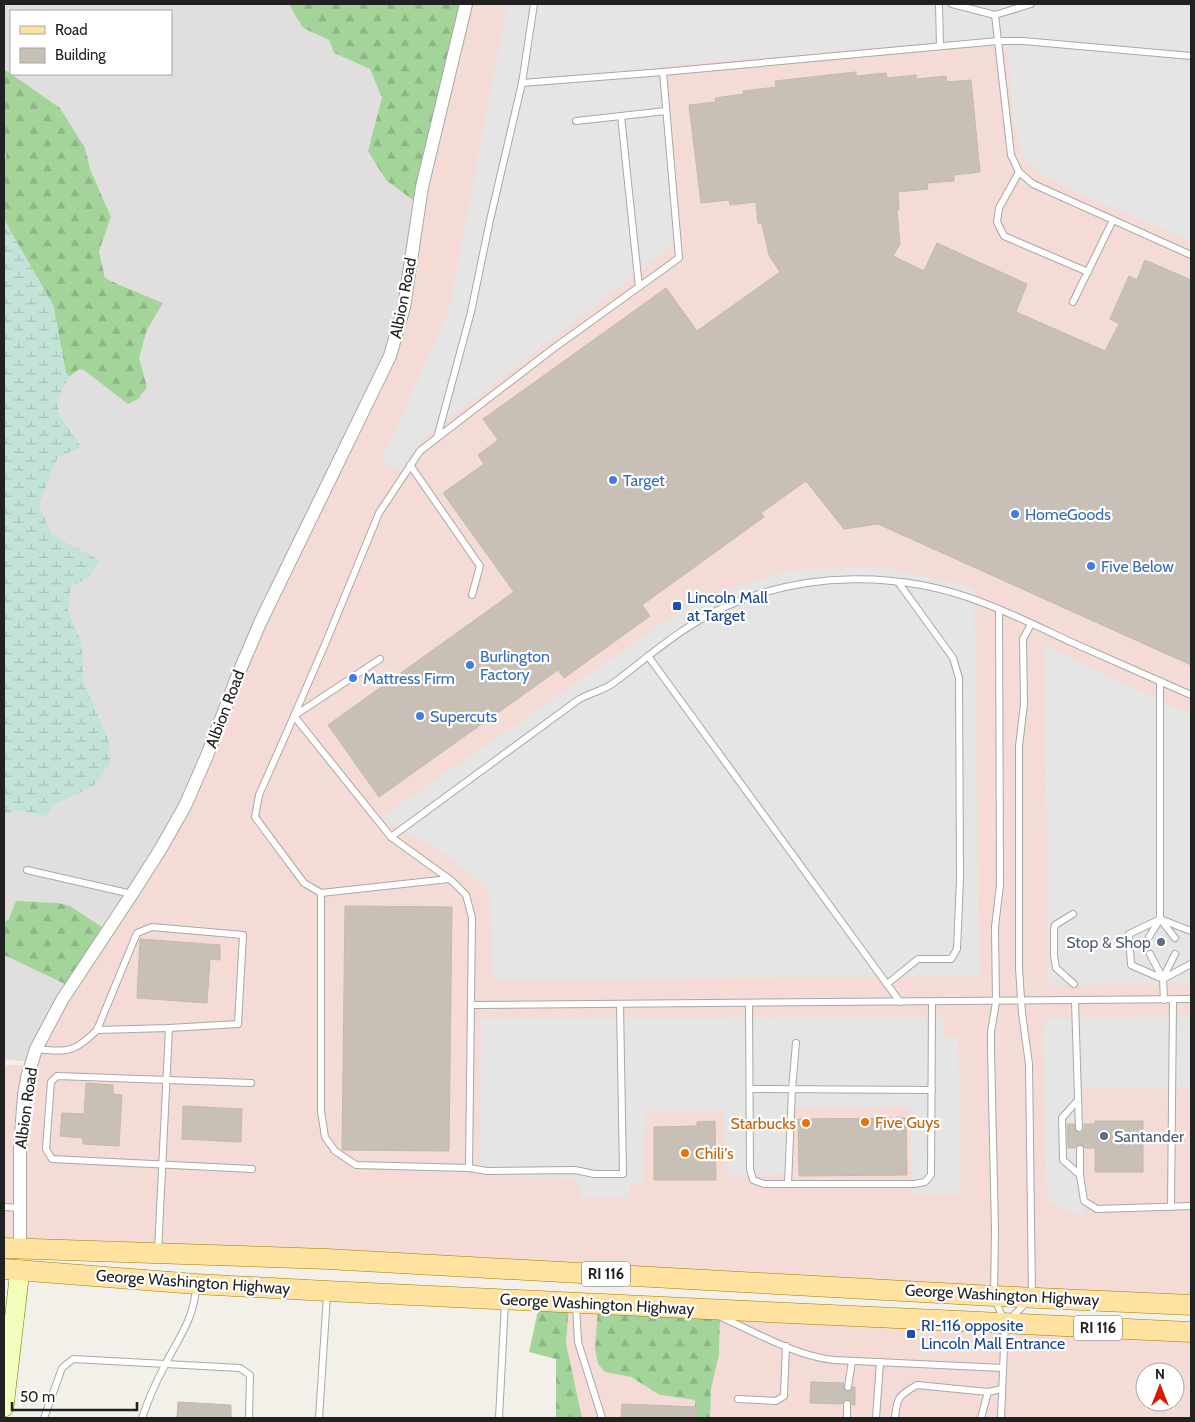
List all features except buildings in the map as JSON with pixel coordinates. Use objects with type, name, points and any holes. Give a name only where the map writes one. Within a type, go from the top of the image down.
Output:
[{"type":"main road","name":"George Washington Highway","points":[[12,1249],[158,1253],[476,1267],[1191,1305]]},
{"type":"main road","name":"Albion Road","points":[[4,1407],[12,1249]]},
{"type":"main road","name":"George Washington Highway","points":[[12,1269],[196,1284],[1191,1332]]},
{"type":"street","name":"Albion Road","points":[[12,1249],[20,1208],[19,1162],[24,1095],[30,1064],[36,1049],[62,1000],[168,837],[184,806],[206,758],[260,623],[390,356],[404,307],[422,187],[466,4]]},
{"type":"lane","points":[[437,438],[471,312],[522,83],[534,4]]},
{"type":"lane","points":[[939,4],[940,46]]},
{"type":"lane","points":[[952,4],[995,15],[1031,4]]},
{"type":"lane","points":[[995,15],[1009,148],[1019,172],[1033,184],[1191,256]]},
{"type":"lane","points":[[522,83],[998,41],[1023,41],[1191,56]]},
{"type":"lane","points":[[449,879],[321,892],[304,883],[255,817],[259,795],[276,761],[379,513],[420,451],[554,348],[679,258],[663,72]]},
{"type":"lane","points":[[576,121],[666,112]]},
{"type":"lane","points":[[621,116],[639,287]]},
{"type":"lane","points":[[1019,172],[999,208],[997,222],[1004,236],[1088,272]]},
{"type":"lane","points":[[1074,302],[1113,220]]},
{"type":"lane","points":[[410,466],[480,566],[472,595]]},
{"type":"lane","points":[[391,837],[578,700],[610,686],[670,638],[726,606],[755,595],[782,588],[835,579],[898,582],[936,588],[981,602],[1191,695]]},
{"type":"lane","points":[[887,984],[918,959],[951,960],[956,949],[960,879],[959,678],[953,658],[898,582]]},
{"type":"lane","points":[[998,610],[1000,885],[995,927],[996,1002],[991,1032],[991,1049],[995,1230],[994,1296],[1005,1324],[1001,1418]]},
{"type":"lane","points":[[1005,1324],[1032,1297],[1029,1064],[1021,1002],[1019,968],[1019,746],[1024,704],[1023,639],[1031,624]]},
{"type":"lane","points":[[648,656],[900,1002]]},
{"type":"lane","points":[[294,716],[380,660]]},
{"type":"lane","points":[[1149,937],[1160,919],[1160,681]]},
{"type":"lane","points":[[294,716],[391,837],[449,879],[466,895],[472,918],[469,1168]]},
{"type":"lane","points":[[27,870],[132,894]]},
{"type":"lane","points":[[321,892],[321,1110],[325,1137],[335,1151],[356,1165],[469,1168],[487,1171],[575,1170],[594,1174],[623,1174],[620,1004]]},
{"type":"lane","points":[[1073,914],[1055,925],[1054,956],[1056,968],[1074,984]]},
{"type":"lane","points":[[1160,919],[1175,938]]},
{"type":"lane","points":[[1163,979],[1130,965],[1130,934],[1160,919],[1191,931]]},
{"type":"lane","points":[[36,1049],[71,1050],[82,1045],[97,1030],[138,933],[152,926],[243,935],[238,1024],[97,1030]]},
{"type":"lane","points":[[1150,954],[1163,979],[1164,1000]]},
{"type":"lane","points":[[1163,979],[1175,954]]},
{"type":"lane","points":[[1163,979],[1191,964]]},
{"type":"lane","points":[[1171,1207],[1173,1000]]},
{"type":"lane","points":[[470,1005],[1191,1000]]},
{"type":"lane","points":[[1075,1001],[1079,1128]]},
{"type":"lane","points":[[749,1004],[750,1169],[753,1180],[764,1184],[914,1184],[925,1182],[931,1175],[932,1002]]},
{"type":"lane","points":[[158,1253],[169,1028]]},
{"type":"lane","points":[[788,1184],[796,1043]]},
{"type":"lane","points":[[251,1083],[57,1076],[51,1082],[46,1149],[52,1159],[252,1168]]},
{"type":"lane","points":[[750,1089],[932,1090]]},
{"type":"lane","points":[[1078,1100],[1062,1118],[1063,1160],[1080,1175]]},
{"type":"lane","points":[[1080,1149],[1080,1175],[1084,1201],[1097,1209],[1191,1206]]},
{"type":"lane","points":[[4,1207],[20,1208]]},
{"type":"lane","points":[[142,1418],[165,1364],[187,1325],[195,1304],[196,1284]]},
{"type":"lane","points":[[320,1418],[327,1291]]},
{"type":"lane","points":[[499,1418],[505,1300]]},
{"type":"lane","points":[[576,1303],[578,1342],[602,1418]]},
{"type":"lane","points":[[702,1309],[786,1346],[816,1357],[852,1361],[1003,1368]]},
{"type":"lane","points":[[738,1399],[776,1401],[784,1396],[786,1346]]},
{"type":"lane","points":[[44,1418],[62,1368],[73,1359],[240,1368],[250,1375],[249,1418]]},
{"type":"lane","points":[[848,1387],[852,1361]]},
{"type":"lane","points":[[876,1418],[880,1362]]},
{"type":"lane","points":[[894,1418],[896,1401],[906,1391],[917,1385],[988,1392],[1002,1389]]},
{"type":"lane","points":[[981,1418],[988,1392]]},
{"type":"lane","points":[[847,1404],[847,1418]]},
{"type":"shaded area","points":[[4,4],[289,4],[303,28],[329,40],[334,53],[370,69],[382,98],[374,132],[369,144],[421,206],[402,331],[201,770],[108,931],[70,906],[9,919],[4,922],[4,816],[14,810],[46,816],[52,806],[94,786],[110,744],[84,682],[82,643],[68,610],[71,587],[88,578],[100,560],[52,535],[39,505],[58,457],[82,446],[59,414],[58,399],[69,377],[79,368],[147,387],[139,358],[147,330],[163,303],[105,278],[99,251],[111,217],[90,169],[85,148],[60,108],[12,75],[172,75],[172,10],[10,10],[10,73],[4,69]]},
{"type":"shaded area","points":[[468,4],[1191,4],[1191,1308],[569,1276],[4,1255],[4,1065],[28,1065],[53,1014],[153,865],[266,615],[402,331],[413,248]]},
{"type":"shaded area","points":[[507,4],[1191,4],[1191,242],[1057,183],[1025,162],[1014,123],[1008,54],[1004,37],[661,66],[673,245],[424,438],[401,471],[381,462],[449,310]]},
{"type":"shaded area","points":[[880,567],[974,587],[979,976],[493,980],[489,890],[440,850],[380,818],[699,598],[790,570]]},
{"type":"shaded area","points":[[1044,645],[1191,715],[1191,983],[1049,985]]},
{"type":"shaded area","points":[[4,955],[67,985],[31,1062],[4,1059]]},
{"type":"shaded area","points":[[1191,1016],[1191,1086],[1084,1088],[1085,1217],[1047,1202],[1042,1028],[1049,1018]]},
{"type":"shaded area","points":[[945,1017],[943,1037],[958,1037],[960,1194],[912,1194],[910,1107],[788,1108],[789,1174],[727,1176],[723,1111],[646,1111],[642,1184],[630,1183],[630,1198],[581,1198],[577,1178],[480,1176],[481,1018]]},
{"type":"shaded area","points":[[569,1307],[598,1309],[605,1372],[631,1377],[660,1395],[695,1400],[695,1418],[582,1418],[566,1343]]},
{"type":"shaded area","points":[[720,1317],[1191,1338],[1191,1418],[710,1418],[711,1389],[719,1354]]},
{"type":"green space","points":[[289,4],[468,4],[421,206],[386,180],[368,151],[382,98],[370,69],[334,53],[329,40],[303,28]]},
{"type":"green space","points":[[4,69],[60,108],[85,148],[90,169],[111,217],[99,251],[105,278],[163,303],[147,330],[139,358],[147,387],[138,399],[128,404],[84,370],[79,369],[69,377],[66,373],[53,305],[4,220],[4,162],[6,157],[4,142]]},
{"type":"green space","points":[[4,220],[53,305],[66,373],[69,377],[58,399],[59,414],[82,447],[58,457],[39,505],[52,535],[100,560],[88,578],[71,587],[68,610],[82,643],[84,682],[110,744],[110,763],[94,786],[52,806],[47,816],[14,810],[4,816]]},
{"type":"green space","points":[[16,901],[58,903],[70,906],[108,931],[67,985],[4,955],[4,922],[9,919]]},
{"type":"green space","points":[[539,1306],[569,1307],[566,1343],[582,1418],[556,1418],[556,1359],[529,1352]]},
{"type":"green space","points":[[598,1309],[720,1317],[719,1354],[711,1389],[710,1418],[695,1418],[695,1400],[660,1395],[631,1377],[605,1372],[598,1364],[595,1349]]},
{"type":"place","name":"Target","points":[[613,480]]},
{"type":"place","name":"HomeGoods","points":[[1015,514]]},
{"type":"place","name":"Five Below","points":[[1091,566]]},
{"type":"place","name":"Lincoln Mall at Target","points":[[677,606]]},
{"type":"place","name":"Burlington Factory","points":[[470,665]]},
{"type":"place","name":"Mattress Firm","points":[[353,678]]},
{"type":"place","name":"Supercuts","points":[[420,716]]},
{"type":"place","name":"Stop & Shop","points":[[1161,942]]},
{"type":"place","name":"Five Guys","points":[[865,1122]]},
{"type":"place","name":"Starbucks","points":[[806,1123]]},
{"type":"place","name":"Santander","points":[[1104,1136]]},
{"type":"place","name":"Chili's","points":[[685,1153]]},
{"type":"place","name":"RI-116 opposite Lincoln Mall Entrance","points":[[911,1334]]}]
